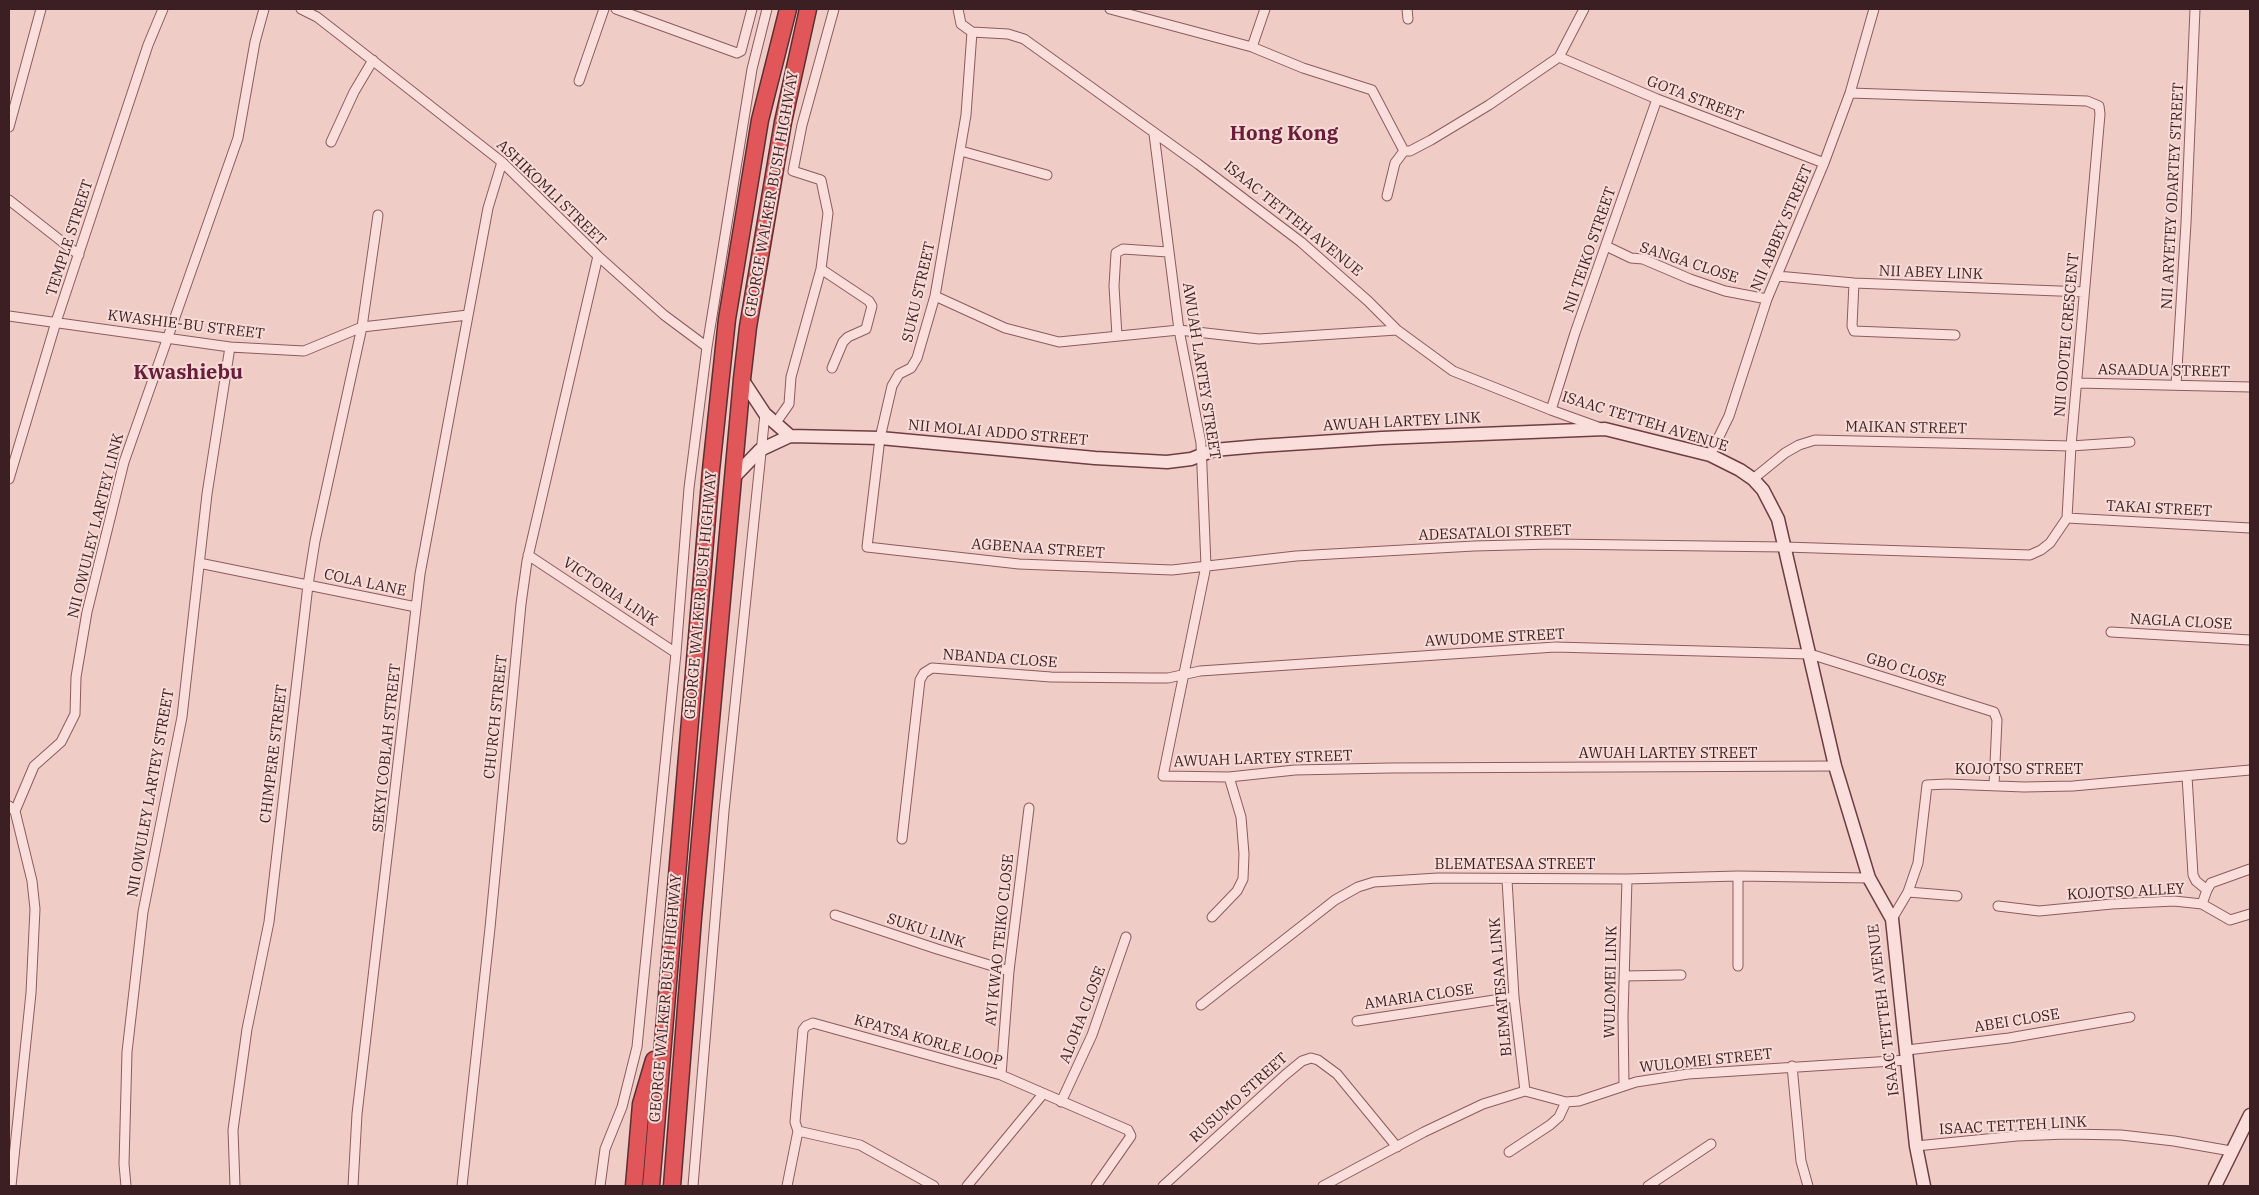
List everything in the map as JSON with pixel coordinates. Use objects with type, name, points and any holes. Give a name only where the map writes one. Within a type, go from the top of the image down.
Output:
[{"type":"highway","name":"GEORGE WALKER BUSH HIGHWAY","points":[[651,1186],[710,479],[727,319],[760,120],[788,9]]},
{"type":"highway","name":"GEORGE WALKER BUSH HIGHWAY","points":[[672,1186],[693,918],[748,327],[784,122],[808,9]]},
{"type":"highway","points":[[634,1186],[641,1104],[663,1027]]},
{"type":"street","points":[[9,127],[42,9]]},
{"type":"street","name":"TEMPLE STREET","points":[[9,479],[56,322],[148,45],[163,9]]},
{"type":"street","name":"NII OWULEY LARTEY LINK","points":[[12,808],[34,766],[61,742],[75,714],[76,677],[87,612],[124,462],[238,138],[255,42],[264,9]]},
{"type":"street","name":"ASHIKOMLI STREET","points":[[301,9],[317,17],[502,162],[598,256],[664,315],[707,347]]},
{"type":"street","points":[[579,82],[604,9]]},
{"type":"street","points":[[616,9],[737,54],[740,52],[752,9]]},
{"type":"street","points":[[600,1186],[606,1149],[622,1107],[637,1046],[676,653],[689,488],[707,347],[752,69],[767,9]]},
{"type":"street","points":[[776,424],[789,404],[791,377],[821,269],[828,212],[821,180],[793,171],[802,125],[834,9]]},
{"type":"street","points":[[958,9],[961,24],[972,32]]},
{"type":"street","points":[[1110,9],[1252,47],[1303,68],[1372,90],[1404,151]]},
{"type":"street","points":[[1252,47],[1265,9]]},
{"type":"street","points":[[1407,9],[1408,19]]},
{"type":"street","points":[[1404,151],[1410,151],[1456,125],[1559,57],[1584,9]]},
{"type":"street","name":"NII ABBEY STREET","points":[[1710,455],[1729,416],[1767,299],[1824,163],[1850,93],[1874,9]]},
{"type":"street","name":"NII ARYETEY ODARTEY STREET","points":[[2176,385],[2186,223],[2195,9]]},
{"type":"street","name":"ISAAC TETTEH AVENUE","points":[[972,32],[1008,34],[1024,39],[1301,242],[1368,300],[1397,330],[1452,371],[1605,429],[1710,455],[1753,479],[1772,504],[1785,547],[1835,766],[1869,878],[1892,919],[1916,1146],[1924,1186]]},
{"type":"street","name":"SUKU STREET","points":[[867,547],[880,438],[892,386],[899,374],[911,368],[917,358],[935,296],[961,151],[966,115],[972,32]]},
{"type":"street","name":"GOTA STREET","points":[[1559,57],[1656,100],[1824,163]]},
{"type":"street","points":[[331,142],[354,92],[373,60]]},
{"type":"street","name":"NII ODOTEI CRESCENT","points":[[1850,93],[2087,101],[2098,106],[2100,114],[2071,446],[2067,518]]},
{"type":"street","name":"NII TEIKO STREET","points":[[1551,410],[1575,332],[1656,100]]},
{"type":"street","name":"AWUAH LARTEY STREET","points":[[1154,134],[1168,252],[1202,457],[1206,566],[1162,776],[1229,777],[1295,770],[1379,768],[1835,766]]},
{"type":"street","points":[[961,151],[1047,175]]},
{"type":"street","points":[[1387,196],[1395,163],[1404,151]]},
{"type":"street","points":[[468,315],[488,208],[502,162]]},
{"type":"street","points":[[9,200],[79,255]]},
{"type":"street","name":"CHIMPERE STREET","points":[[235,1186],[233,1130],[247,1028],[269,922],[308,585],[315,541],[362,327],[378,215]]},
{"type":"street","name":"SANGA CLOSE","points":[[1606,246],[1631,258],[1643,259],[1716,288],[1767,299]]},
{"type":"street","points":[[1117,336],[1114,286],[1116,253],[1123,249],[1168,252]]},
{"type":"street","name":"CHURCH STREET","points":[[462,1186],[490,928],[521,604],[528,555],[598,256]]},
{"type":"street","points":[[821,269],[869,301],[872,306],[866,329],[848,337],[832,368]]},
{"type":"street","name":"NII ABEY LINK","points":[[1777,276],[1854,283],[2084,292]]},
{"type":"street","points":[[1854,283],[1852,326],[1854,331],[1955,335]]},
{"type":"street","points":[[935,296],[1005,328],[1059,342],[1180,330],[1259,340],[1397,330]]},
{"type":"street","name":"KWASHIE-BU STREET","points":[[9,316],[230,347],[304,351],[362,327],[468,315]]},
{"type":"street","name":"SEKYI COBLAH STREET","points":[[353,1186],[357,1114],[416,607],[468,315]]},
{"type":"street","name":"NII OWULEY LARTEY STREET","points":[[126,1186],[124,1164],[125,1109],[129,1034],[143,912],[182,716],[199,564],[230,347]]},
{"type":"street","points":[[742,379],[765,414],[790,436]]},
{"type":"street","name":"ASAADUA STREET","points":[[2077,383],[2250,387]]},
{"type":"street","points":[[693,1186],[724,811],[765,414]]},
{"type":"street","name":"AWUAH LARTEY LINK","points":[[1202,457],[1214,450],[1268,445],[1382,438],[1605,429]]},
{"type":"street","name":"NII MOLAI ADDO STREET","points":[[734,477],[760,450],[790,436],[880,438],[1095,458],[1167,462],[1202,457]]},
{"type":"street","name":"MAIKAN STREET","points":[[1753,479],[1785,453],[1815,440],[2071,446],[2130,442]]},
{"type":"street","points":[[1785,547],[2030,555],[2050,543],[2067,518]]},
{"type":"street","name":"TAKAI STREET","points":[[2067,518],[2250,528]]},
{"type":"street","name":"ADESATALOI STREET","points":[[1206,566],[1296,556],[1474,546],[1552,544],[1785,547]]},
{"type":"street","name":"AGBENAA STREET","points":[[867,547],[1018,564],[1172,570],[1206,566]]},
{"type":"street","name":"VICTORIA LINK","points":[[528,555],[676,653]]},
{"type":"street","name":"COLA LANE","points":[[199,564],[416,607]]},
{"type":"street","name":"NAGLA CLOSE","points":[[2110,632],[2250,640]]},
{"type":"street","name":"AWUDOME STREET","points":[[1183,674],[1200,671],[1428,654],[1555,647],[1810,654]]},
{"type":"street","name":"GBO CLOSE","points":[[1810,654],[1994,712],[1997,720],[1994,785]]},
{"type":"street","name":"NBANDA CLOSE","points":[[902,839],[920,680],[924,673],[932,668],[1050,677],[1151,678],[1183,674]]},
{"type":"street","name":"KOJOTSO STREET","points":[[1892,919],[1908,892],[1914,877],[1921,850],[1927,785],[2073,786],[2250,770]]},
{"type":"street","points":[[2187,776],[2193,875],[2196,881],[2206,890]]},
{"type":"street","points":[[1212,917],[1229,900],[1243,879],[1244,854],[1241,817],[1229,777]]},
{"type":"street","points":[[11,1186],[29,1012],[35,909],[32,881],[12,808]]},
{"type":"street","name":"AYI KWAO TEIKO CLOSE","points":[[1001,1074],[1009,971],[1029,808]]},
{"type":"street","points":[[2202,904],[2206,890],[2212,883],[2250,870]]},
{"type":"street","points":[[1738,876],[1738,966]]},
{"type":"street","name":"BLEMATESAA STREET","points":[[1201,1005],[1335,900],[1358,887],[1374,882],[1438,878],[1507,880],[1738,876],[1869,878]]},
{"type":"street","name":"WULOMEI LINK","points":[[1624,1086],[1624,976],[1627,879]]},
{"type":"street","name":"BLEMATESAA LINK","points":[[1507,880],[1514,997],[1525,1091]]},
{"type":"street","points":[[1908,892],[1957,896]]},
{"type":"street","name":"KOJOTSO ALLEY","points":[[1998,906],[2039,911],[2174,901],[2202,904],[2230,920],[2250,914]]},
{"type":"street","name":"SUKU LINK","points":[[835,915],[1009,971]]},
{"type":"street","name":"ALOHA CLOSE","points":[[1062,1102],[1092,1035],[1126,936]]},
{"type":"street","points":[[1624,976],[1681,975]]},
{"type":"street","name":"AMARIA CLOSE","points":[[1357,1020],[1514,997]]},
{"type":"street","name":"ABEI CLOSE","points":[[1907,1055],[2130,1017]]},
{"type":"street","name":"KPATSA KORLE LOOP","points":[[788,1186],[798,1131],[795,1122],[803,1030],[813,1023],[1001,1074],[1131,1133],[1131,1136],[1096,1186]]},
{"type":"street","name":"WULOMEI STREET","points":[[1525,1091],[1566,1102],[1579,1101],[1624,1086],[1688,1074],[1907,1055]]},
{"type":"street","name":"RUSUMO STREET","points":[[1163,1186],[1285,1075],[1302,1061],[1311,1058],[1318,1060],[1337,1074],[1397,1147]]},
{"type":"street","points":[[1792,1066],[1801,1161],[1808,1186]]},
{"type":"street","points":[[1322,1186],[1483,1104],[1525,1091]]},
{"type":"street","points":[[967,1186],[1043,1094]]},
{"type":"street","points":[[1509,1152],[1559,1117],[1566,1102]]},
{"type":"street","points":[[2215,1186],[2250,1115]]},
{"type":"street","points":[[798,1131],[860,1145],[934,1186]]},
{"type":"street","name":"ISAAC TETTEH LINK","points":[[1916,1146],[2017,1136],[2066,1134],[2121,1135],[2174,1141],[2231,1151]]},
{"type":"street","points":[[1648,1186],[1711,1144]]},
{"type":"district","name":"Hong Kong","points":[[1284,134]]},
{"type":"district","name":"Kwashiebu","points":[[188,373]]}]
